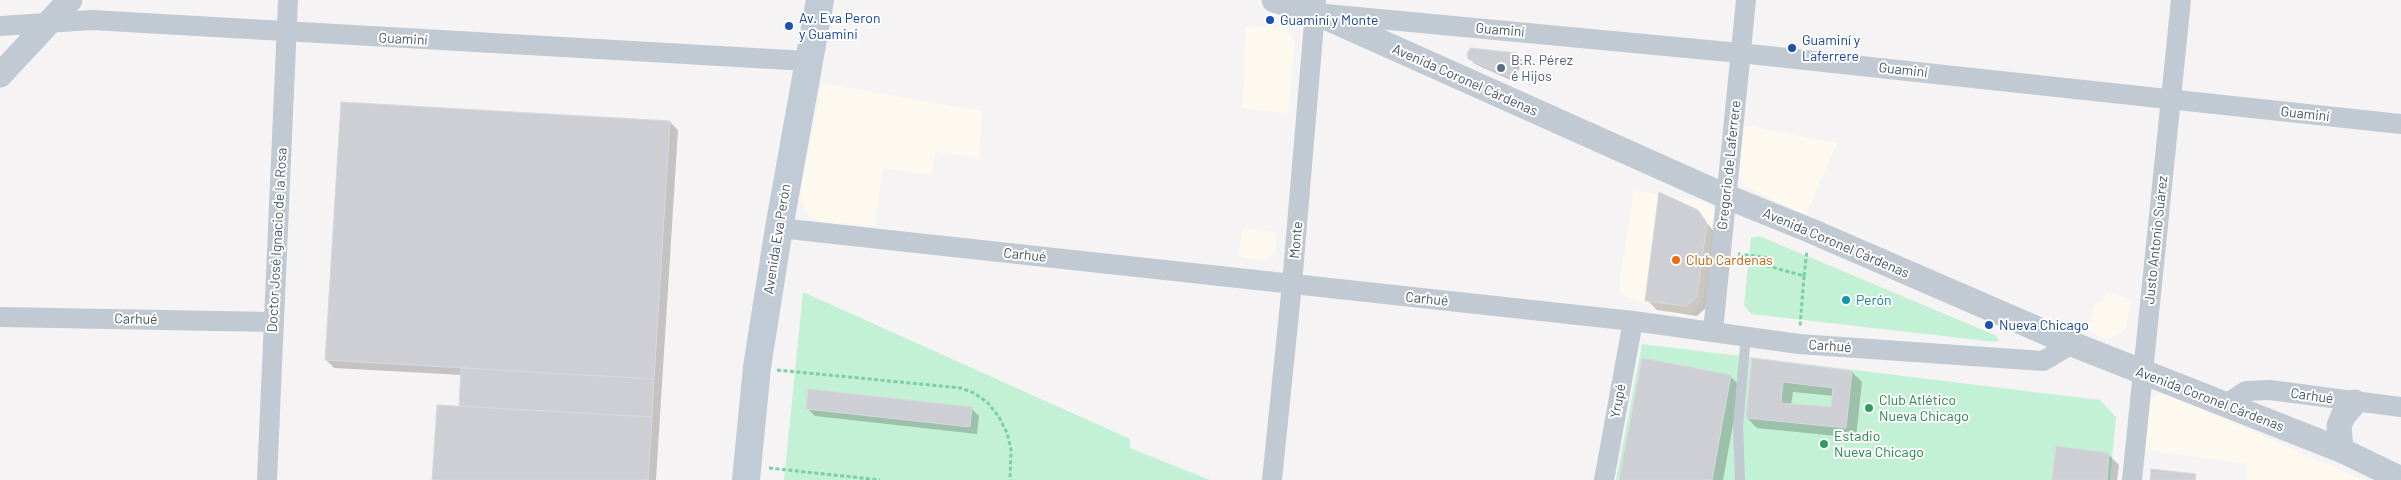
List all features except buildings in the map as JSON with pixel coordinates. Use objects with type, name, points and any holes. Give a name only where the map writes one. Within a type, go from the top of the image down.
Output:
[{"type":"main road","name":"Avenida Eva Perón","points":[[747,473],[757,368],[807,61],[820,0]]},
{"type":"street","points":[[0,75],[70,0]]},
{"type":"street","name":"Doctor José Ignacio de la Rosa","points":[[266,480],[288,0]]},
{"type":"street","points":[[1257,0],[1278,1]]},
{"type":"street","name":"Gregorio de Laferrere","points":[[1713,330],[1746,0]]},
{"type":"street","name":"Justo Antonio Suárez","points":[[2132,480],[2182,0]]},
{"type":"street","name":"Avenida Coronel Cárdenas","points":[[1278,1],[1315,6],[1725,196],[2142,373],[2341,450],[2401,479]]},
{"type":"street","name":"Guaminí","points":[[1315,6],[2401,124]]},
{"type":"street","name":"Monte","points":[[1272,480],[1292,284],[1315,6]]},
{"type":"street","name":"Guaminí","points":[[0,26],[92,20],[807,61]]},
{"type":"street","name":"Carhué","points":[[779,228],[1713,330],[1799,344],[2043,361],[2072,344]]},
{"type":"street","name":"Carhué","points":[[0,317],[273,322]]},
{"type":"street","name":"Yrupé","points":[[1604,480],[1633,321]]},
{"type":"street","name":"Carhué","points":[[2226,404],[2246,391],[2270,390],[2401,407]]},
{"type":"street","points":[[2341,450],[2339,426],[2343,416],[2355,402]]},
{"type":"lane","points":[[1740,480],[1738,426],[1746,335]]},
{"type":"path","points":[[1720,251],[1770,258],[1768,266],[1804,276],[1799,303],[1799,344]]},
{"type":"path","points":[[757,368],[961,388],[974,393],[988,403],[999,417],[1007,433],[1011,449],[1010,480]]},
{"type":"path","points":[[747,473],[880,480]]},
{"type":"shaded area","points":[[1246,26],[1285,28],[1295,41],[1288,114],[1242,108]]},
{"type":"shaded area","points":[[822,83],[982,111],[980,159],[936,152],[931,175],[883,168],[875,226],[818,221],[809,217],[801,201],[800,192]]},
{"type":"shaded area","points":[[1743,125],[1837,143],[1806,215],[1744,186],[1738,171]]},
{"type":"shaded area","points":[[1634,190],[1705,202],[1714,210],[1703,301],[1693,313],[1681,317],[1618,293]]},
{"type":"shaded area","points":[[1243,228],[1276,232],[1275,253],[1263,261],[1238,256]]},
{"type":"shaded area","points":[[2106,293],[2131,299],[2126,329],[2116,336],[2105,339],[2087,330],[2095,302],[2101,303]]},
{"type":"shaded area","points":[[2161,393],[2363,480],[2246,480],[2247,464],[2138,449],[2145,401]]},
{"type":"green space","points":[[1759,236],[1995,335],[1999,340],[1995,342],[1751,314],[1744,305],[1751,238]]},
{"type":"green space","points":[[803,292],[1130,439],[1130,448],[1210,480],[784,480]]},
{"type":"green space","name":"Club Atlético Nueva Chicago","points":[[1642,344],[2100,400],[2116,417],[2110,480],[1616,480]]},
{"type":"place","name":"Guaminí y Monte","points":[[1270,20]]},
{"type":"place","name":"Av. Eva Peron y Guamini","points":[[789,26]]},
{"type":"place","name":"Guaminí y Laferrere","points":[[1792,48]]},
{"type":"place","name":"B.R. Pérez é Hijos","points":[[1501,68]]},
{"type":"place","name":"Club Cardenas","points":[[1676,260]]},
{"type":"place","name":"Perón","points":[[1846,300]]},
{"type":"place","name":"Nueva Chicago","points":[[1989,325]]},
{"type":"place","name":"Club Atlético Nueva Chicago","points":[[1869,408]]},
{"type":"place","name":"Estadio Nueva Chicago","points":[[1824,444]]}]
